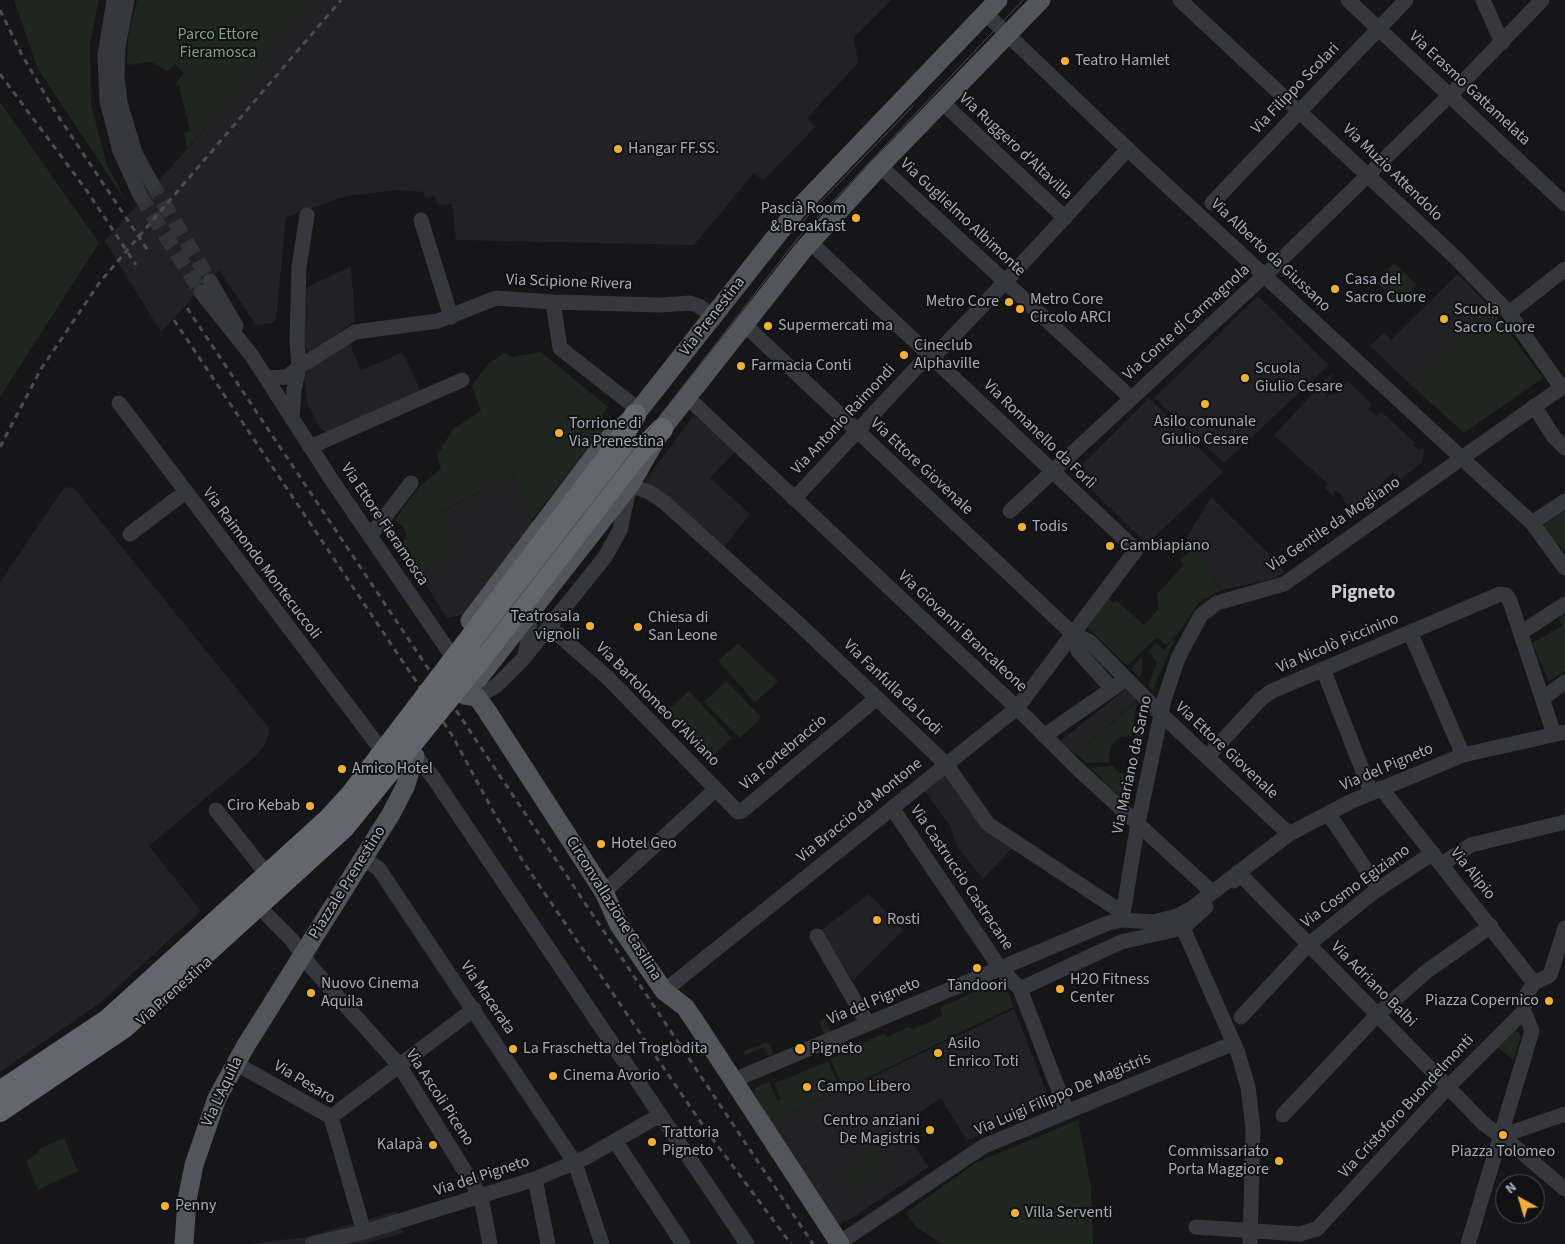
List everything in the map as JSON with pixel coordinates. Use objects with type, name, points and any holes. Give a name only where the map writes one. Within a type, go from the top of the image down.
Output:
[{"type":"highway","points":[[0,1111],[123,1028],[344,827],[364,805],[481,658],[624,454],[637,412]]},
{"type":"highway","points":[[0,1092],[108,1020],[338,810],[624,454],[662,429]]},
{"type":"main road","name":"Via Prenestina","points":[[466,698],[630,485],[662,429],[810,242],[880,166],[1041,0]]},
{"type":"main road","name":"Via Prenestina","points":[[448,650],[608,438],[637,412],[810,195],[991,7]]},
{"type":"main road","name":"Circonvallazione Casilina","points":[[466,698],[491,718],[604,892],[616,919],[664,991],[685,1007],[840,1243]]},
{"type":"main road","points":[[391,814],[383,771],[382,742],[405,707]]},
{"type":"main road","name":"Via Prenestina","points":[[0,1082],[109,1008],[309,825],[338,795],[382,742]]},
{"type":"main road","name":"Piazzale Prenestino","points":[[337,845],[365,819],[420,750]]},
{"type":"main road","name":"Piazzale Prenestino","points":[[303,955],[391,814],[405,787],[420,750]]},
{"type":"main road","name":"Via Prenestina","points":[[0,1121],[127,1035],[337,845]]},
{"type":"main road","name":"Via L'Aquila","points":[[184,1244],[187,1200],[197,1156],[210,1115],[235,1063],[303,955]]},
{"type":"street","points":[[114,0],[105,55],[107,101],[120,152],[140,195]]},
{"type":"street","points":[[127,0],[118,46],[118,90],[122,113],[131,141],[151,182]]},
{"type":"street","name":"Via Muzio Attendolo","points":[[1180,0],[1300,110],[1456,258],[1509,313],[1563,386]]},
{"type":"street","name":"Via Erasmo Gattamelata","points":[[1348,0],[1565,204]]},
{"type":"street","name":"Via Filippo Scolari","points":[[1212,203],[1406,0]]},
{"type":"street","points":[[1483,0],[1502,43]]},
{"type":"street","name":"Via Conte di Carmagnola","points":[[1010,511],[1265,275],[1450,96],[1542,0]]},
{"type":"street","name":"Via Alberto da Giussano","points":[[991,7],[1007,35],[1127,150],[1265,275],[1532,523],[1565,568]]},
{"type":"street","name":"Via Ruggero d'Altavilla","points":[[942,102],[1065,218]]},
{"type":"street","name":"Via Antonio Raimondi","points":[[794,499],[930,354],[942,347],[1006,282],[1127,150]]},
{"type":"street","name":"Via Guglielmo Albimonte","points":[[880,166],[1130,398]]},
{"type":"street","points":[[292,419],[294,390],[299,367],[297,341],[299,267],[307,215]]},
{"type":"street","points":[[421,220],[451,317]]},
{"type":"street","name":"Via Romanello da Forlì","points":[[810,242],[1136,550]]},
{"type":"street","points":[[1509,313],[1565,269]]},
{"type":"street","name":"Via Ettore Fieramosca","points":[[206,287],[310,447],[448,650]]},
{"type":"street","name":"Via Scipione Rivera","points":[[299,367],[349,335],[362,330],[428,323],[451,317],[496,298],[553,302],[694,304],[713,316]]},
{"type":"street","points":[[553,302],[560,348],[637,412]]},
{"type":"street","name":"Via Ettore Giovenale","points":[[745,325],[1073,634],[1089,641],[1161,714],[1289,834]]},
{"type":"street","points":[[266,378],[287,377],[299,367]]},
{"type":"street","points":[[310,447],[462,380]]},
{"type":"street","name":"Via Gentile da Mogliano","points":[[1196,623],[1204,612],[1217,603],[1279,586],[1297,575],[1563,386]]},
{"type":"street","name":"Via Giovanni Brancaleone","points":[[688,398],[1017,708],[1044,736],[1212,892]]},
{"type":"street","name":"Via Raimondo Montecuccoli","points":[[119,403],[184,493],[382,742]]},
{"type":"street","points":[[1534,406],[1554,437],[1565,448]]},
{"type":"street","points":[[370,536],[411,483]]},
{"type":"street","name":"Via Prenestina","points":[[466,698],[496,686],[524,659],[550,627],[612,546],[620,530],[630,485]]},
{"type":"street","name":"Via Fanfulla da Lodi","points":[[630,485],[650,492],[668,504],[799,624],[946,764],[988,824],[1117,908],[1122,920]]},
{"type":"street","points":[[130,534],[184,493]]},
{"type":"street","points":[[1532,523],[1565,501]]},
{"type":"street","name":"Via Braccio da Montone","points":[[664,991],[1017,708],[1136,550]]},
{"type":"street","name":"Via Nicolò Piccinino","points":[[1207,757],[1266,694],[1496,595],[1503,594],[1510,600],[1522,632]]},
{"type":"street","points":[[1559,733],[1543,698],[1522,632],[1565,604]]},
{"type":"street","points":[[524,659],[529,636],[530,615]]},
{"type":"street","name":"Via Mariano da Sarno","points":[[1122,920],[1138,823],[1161,714],[1176,664],[1196,623]]},
{"type":"street","name":"Via Bartolomeo d'Alviano","points":[[550,627],[609,678],[716,789]]},
{"type":"street","points":[[1410,632],[1463,755]]},
{"type":"street","name":"Via Ettore Giovenale","points":[[1073,634],[1078,651],[1112,689]]},
{"type":"street","name":"Via Alipio","points":[[1323,669],[1376,790],[1437,859],[1534,983]]},
{"type":"street","points":[[1044,736],[1126,678]]},
{"type":"street","points":[[1543,698],[1565,682]]},
{"type":"street","name":"Via Fortebraccio","points":[[604,892],[716,789],[736,810],[742,811],[877,698]]},
{"type":"street","name":"Via del Pigneto","points":[[734,1080],[1000,968],[1122,920],[1154,922],[1174,917],[1190,909],[1289,834],[1376,790],[1463,755],[1559,733]]},
{"type":"street","points":[[382,742],[388,754],[398,758],[407,759],[420,750],[434,777],[747,1244]]},
{"type":"street","name":"Via Castruccio Castracane","points":[[892,808],[1000,968]]},
{"type":"street","points":[[216,810],[262,868]]},
{"type":"street","points":[[1332,818],[1379,889]]},
{"type":"street","name":"Via Cosmo Egiziano","points":[[1241,1017],[1308,945],[1379,889],[1437,859],[1471,845],[1565,822]]},
{"type":"street","name":"Via Macerata","points":[[362,858],[379,869],[575,1163],[602,1244]]},
{"type":"street","name":"Via del Pigneto","points":[[1184,928],[1235,880],[1238,872]]},
{"type":"street","name":"Via Adriano Balbi","points":[[1238,872],[1484,1124],[1502,1136]]},
{"type":"street","name":"Piazzale Prenestino","points":[[264,912],[292,939],[303,955]]},
{"type":"street","points":[[1283,1115],[1378,1014],[1427,971],[1491,926]]},
{"type":"street","points":[[1020,988],[1121,942],[1184,928],[1234,1043],[1242,1065],[1252,1106],[1253,1177],[1250,1237],[1196,1227]]},
{"type":"street","points":[[1468,1244],[1509,1114],[1532,1031],[1524,1011],[1525,997],[1534,983],[1550,975],[1565,928]]},
{"type":"street","points":[[817,936],[868,1024]]},
{"type":"street","name":"Via Ascoli Piceno","points":[[303,955],[313,969],[399,1065],[481,1197]]},
{"type":"street","points":[[1000,968],[1020,988],[1067,1112]]},
{"type":"street","points":[[330,1117],[474,1009]]},
{"type":"street","name":"Via Cristoforo Buondelmonti","points":[[1250,1237],[1300,1234],[1316,1229],[1449,1086],[1524,1011]]},
{"type":"street","name":"Via Luigi Filippo De Magistris","points":[[840,1243],[970,1154],[1005,1136],[1234,1043]]},
{"type":"street","name":"Via Pesaro","points":[[235,1063],[330,1117],[364,1232]]},
{"type":"street","points":[[1502,1136],[1565,1114]]},
{"type":"street","name":"Via del Pigneto","points":[[312,1244],[364,1232],[535,1179],[575,1163],[653,1119]]},
{"type":"street","points":[[1502,1136],[1565,1189]]},
{"type":"street","points":[[615,1141],[683,1244]]},
{"type":"street","points":[[535,1179],[548,1244]]},
{"type":"street","points":[[481,1197],[490,1244]]},
{"type":"street","points":[[596,1223],[614,1244]]},
{"type":"shaded area","points":[[311,0],[891,0],[854,37],[858,63],[807,118],[815,127],[763,181],[754,173],[694,245],[456,240],[452,204],[438,205],[434,196],[426,199],[423,192],[397,190],[346,196],[286,217],[276,319],[272,323],[256,325],[219,270],[161,332],[105,241],[220,112]]},
{"type":"shaded area","points":[[351,266],[355,321],[309,354],[304,343],[306,288]]},
{"type":"shaded area","name":"Scuola Sacro Cuore","points":[[1458,274],[1489,306],[1410,384],[1370,346],[1384,332],[1391,340]]},
{"type":"shaded area","name":"Scuola Giulio Cesare","points":[[1258,296],[1329,365],[1224,463],[1154,398]]},
{"type":"shaded area","points":[[350,344],[361,371],[402,352],[422,393],[331,435],[320,428],[307,403],[304,376],[311,366],[335,349]]},
{"type":"shaded area","points":[[1331,374],[1333,376],[1325,387],[1327,397],[1335,395],[1348,381],[1372,404],[1369,409],[1376,416],[1381,411],[1415,443],[1413,445],[1419,450],[1423,447],[1422,462],[1401,479],[1393,472],[1355,511],[1344,501],[1341,494],[1334,491],[1334,497],[1325,488],[1328,484],[1274,435]]},
{"type":"shaded area","points":[[1149,398],[1223,472],[1147,544],[1074,473]]},
{"type":"shaded area","points":[[694,415],[736,451],[710,478],[750,514],[724,547],[645,481]]},
{"type":"shaded area","points":[[512,474],[534,524],[463,615],[447,618],[419,574],[452,551],[452,544],[441,512]]},
{"type":"shaded area","points":[[73,487],[268,727],[269,734],[257,755],[149,846],[201,911],[100,1003],[0,1072],[0,582],[64,488]]},
{"type":"shaded area","points":[[1211,497],[1285,572],[1273,579],[1221,590],[1187,537]]},
{"type":"shaded area","points":[[1126,689],[1137,700],[1076,755],[1060,741]]},
{"type":"shaded area","points":[[945,774],[1012,848],[983,879],[958,848],[949,824],[924,790]]},
{"type":"shaded area","points":[[869,894],[903,930],[853,981],[821,930]]},
{"type":"shaded area","points":[[1014,1009],[1051,1104],[967,1141],[941,1098],[900,1126],[929,1167],[846,1222],[845,1220],[838,1225],[768,1122],[874,1076]]},
{"type":"shaded area","points":[[397,1211],[403,1233],[363,1244],[249,1244],[305,1237]]},
{"type":"green space","points":[[14,0],[99,0],[90,43],[91,105],[107,165],[127,203],[38,69]]},
{"type":"green space","name":"Parco Ettore Fieramosca","points":[[137,0],[311,0],[220,112],[187,148],[184,133],[190,131],[179,85],[174,86],[184,73],[175,64],[168,71],[151,62],[127,65],[128,38]]},
{"type":"green space","points":[[0,102],[99,243],[0,397]]},
{"type":"green space","points":[[1394,263],[1417,285],[1400,304],[1376,282]]},
{"type":"green space","points":[[1489,306],[1543,378],[1464,433],[1410,384]]},
{"type":"green space","points":[[541,352],[608,407],[602,414],[607,424],[532,520],[512,474],[442,511],[452,544],[452,551],[419,574],[400,545],[406,538],[406,533],[395,520],[418,488],[441,468],[437,456],[453,429],[481,411],[472,386],[488,364],[504,353],[512,357]]},
{"type":"green space","points":[[1565,511],[1565,552],[1559,545],[1552,542],[1542,527]]},
{"type":"green space","points":[[1194,548],[1221,590],[1199,602],[1180,631],[1166,645],[1157,637],[1127,666],[1087,627],[1108,598],[1113,603],[1117,601],[1144,625],[1159,609],[1157,594],[1184,565],[1179,560]]},
{"type":"green space","points":[[1565,615],[1565,671],[1549,681],[1532,643],[1563,626],[1559,619]]},
{"type":"green space","points":[[1176,636],[1153,690],[1148,685],[1157,663],[1149,651],[1156,643],[1164,650]]},
{"type":"green space","points":[[738,643],[778,682],[755,702],[718,661]]},
{"type":"green space","points":[[1142,657],[1142,668],[1140,678],[1131,669]]},
{"type":"green space","points":[[726,681],[760,716],[760,719],[740,738],[704,702]]},
{"type":"green space","points":[[689,691],[732,738],[709,759],[665,713]]},
{"type":"green space","points":[[1137,701],[1132,736],[1120,737],[1113,743],[1109,753],[1110,762],[1086,763],[1077,754]]},
{"type":"green space","points":[[1150,714],[1140,751],[1132,749],[1140,719]]},
{"type":"green space","points":[[1131,754],[1139,757],[1129,797],[1130,770],[1135,767],[1136,763],[1130,757]]},
{"type":"green space","points":[[1113,766],[1118,772],[1126,775],[1124,801],[1091,768]]},
{"type":"green space","points":[[998,982],[1009,995],[1013,1007],[844,1089],[830,1059],[884,1033],[887,1037],[910,1026],[912,1030],[942,1016],[940,1007]]},
{"type":"green space","points":[[845,1010],[846,1012],[826,1021],[831,1032],[824,1034],[820,1024],[821,1020]]},
{"type":"green space","points":[[1515,1028],[1521,1036],[1513,1060],[1494,1044]]},
{"type":"green space","points":[[765,1043],[770,1044],[773,1054],[768,1056],[764,1047],[745,1055],[744,1051]]},
{"type":"green space","name":"Campo Libero","points":[[828,1061],[841,1090],[768,1122],[761,1110],[763,1108],[754,1093],[755,1088],[769,1082],[778,1101],[781,1099],[774,1084]]},
{"type":"green space","points":[[1078,1120],[1091,1187],[1093,1244],[942,1244],[916,1227],[906,1213],[975,1163]]},
{"type":"green space","points":[[64,1138],[78,1171],[38,1190],[26,1161],[37,1153],[40,1148]]},
{"type":"green space","points":[[876,1147],[890,1169],[857,1191],[843,1169]]},
{"type":"tunnel","points":[[151,182],[210,281]]},
{"type":"tunnel","points":[[140,195],[201,292]]},
{"type":"tram line","points":[[0,1106],[90,1047],[121,1023],[353,811],[798,238],[1023,0]]},
{"type":"tram line","points":[[793,233],[913,106]]},
{"type":"railway","points":[[0,447],[41,369],[100,282],[341,0]]},
{"type":"railway","points":[[0,10],[22,55],[56,113],[149,252]]},
{"type":"railway","points":[[0,74],[87,191],[136,265]]},
{"type":"railway","points":[[187,308],[813,1244]]},
{"type":"railway","points":[[174,320],[452,735],[493,811],[524,863],[706,1130],[791,1244]]},
{"type":"place","name":"Teatro Hamlet","points":[[1065,61]]},
{"type":"place","name":"Hangar FF.SS.","points":[[618,149]]},
{"type":"place","name":"Pascià Room & Breakfast","points":[[856,218]]},
{"type":"place","name":"Casa del Sacro Cuore","points":[[1335,289]]},
{"type":"place","name":"Metro Core","points":[[1009,302]]},
{"type":"place","name":"Metro Core Circolo ARCI","points":[[1020,309]]},
{"type":"place","name":"Scuola Sacro Cuore","points":[[1444,319]]},
{"type":"place","name":"Supermercati ma","points":[[768,326]]},
{"type":"place","name":"Cineclub Alphaville","points":[[904,355]]},
{"type":"place","name":"Farmacia Conti","points":[[741,366]]},
{"type":"place","name":"Scuola Giulio Cesare","points":[[1245,378]]},
{"type":"place","name":"Asilo comunale Giulio Cesare","points":[[1205,404]]},
{"type":"place","name":"Torrione di Via Prenestina","points":[[559,433]]},
{"type":"place","name":"Todis","points":[[1022,527]]},
{"type":"place","name":"Cambiapiano","points":[[1110,546]]},
{"type":"place","name":"Teatrosala vignoli","points":[[590,626]]},
{"type":"place","name":"Chiesa di San Leone","points":[[638,627]]},
{"type":"place","name":"Amico Hotel","points":[[342,769]]},
{"type":"place","name":"Ciro Kebab","points":[[310,806]]},
{"type":"place","name":"Hotel Geo","points":[[601,844]]},
{"type":"place","name":"Rosti","points":[[877,920]]},
{"type":"place","name":"Tandoori","points":[[977,968]]},
{"type":"place","name":"H2O Fitness Center","points":[[1060,989]]},
{"type":"place","name":"Nuovo Cinema Aquila","points":[[311,993]]},
{"type":"place","name":"Piazza Copernico","points":[[1549,1001]]},
{"type":"place","name":"La Fraschetta del Troglodita","points":[[513,1049]]},
{"type":"place","name":"Pigneto","points":[[800,1049]]},
{"type":"place","name":"Asilo Enrico Toti","points":[[938,1053]]},
{"type":"place","name":"Cinema Avorio","points":[[553,1076]]},
{"type":"place","name":"Campo Libero","points":[[807,1087]]},
{"type":"place","name":"Centro anziani De Magistris","points":[[930,1130]]},
{"type":"place","name":"Piazza Tolomeo","points":[[1503,1135]]},
{"type":"place","name":"Trattoria Pigneto","points":[[652,1142]]},
{"type":"place","name":"Kalapà","points":[[433,1145]]},
{"type":"place","name":"Commissariato Porta Maggiore","points":[[1279,1161]]},
{"type":"place","name":"Penny","points":[[165,1206]]},
{"type":"place","name":"Villa Serventi","points":[[1015,1213]]},
{"type":"district","name":"Pigneto","points":[[1363,594]]}]
